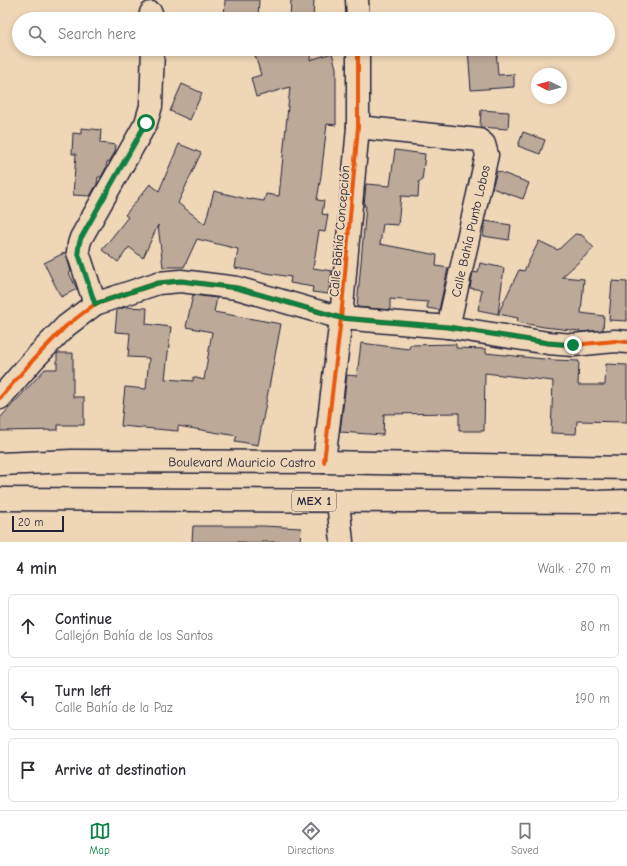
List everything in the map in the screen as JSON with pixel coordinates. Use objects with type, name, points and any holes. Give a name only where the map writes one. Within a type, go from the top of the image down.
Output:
[{"type":"street","points":[[358,0],[358,12]]},
{"type":"street","points":[[95,304],[78,252],[79,244],[146,123],[151,106],[153,56]]},
{"type":"street","name":"Calle Bahía Concepción","points":[[324,462],[341,318],[358,127],[358,56]]},
{"type":"street","name":"Calle Bahía Punto Lobos","points":[[358,127],[479,140],[484,144],[487,155],[448,327]]},
{"type":"street","points":[[0,398],[32,360],[66,326],[95,304],[158,283],[181,281],[237,288],[341,318],[448,327],[548,343],[573,345],[614,341],[627,342]]},
{"type":"street","name":"Boulevard Mauricio Castro","points":[[0,464],[72,461],[324,462],[627,468]]},
{"type":"street","name":"MEX 1","points":[[0,500],[627,501]]},
{"type":"street","points":[[338,501],[342,542]]},
{"type":"building","points":[[225,0],[259,0],[258,12],[224,12]]},
{"type":"building","points":[[291,0],[314,0],[313,12],[290,12]]},
{"type":"building","points":[[255,56],[310,56],[310,60],[323,56],[333,56],[336,68],[336,125],[327,124],[317,200],[324,201],[322,214],[328,215],[325,232],[319,231],[313,268],[332,271],[328,294],[312,292],[313,287],[290,283],[291,277],[235,268],[238,249],[197,239],[184,267],[163,267],[158,225],[143,258],[129,247],[118,262],[102,250],[128,217],[125,215],[150,184],[159,191],[179,144],[201,153],[178,203],[205,224],[214,191],[251,200],[264,201],[266,194],[279,196],[290,87],[256,97],[251,78],[261,75]]},
{"type":"building","points":[[469,56],[497,56],[498,75],[514,74],[514,87],[471,90]]},
{"type":"building","points":[[182,84],[202,93],[190,120],[170,111]]},
{"type":"building","points":[[481,110],[509,112],[508,129],[480,127]]},
{"type":"building","points":[[81,128],[101,130],[100,143],[116,145],[115,152],[109,162],[107,162],[106,168],[101,177],[98,177],[97,184],[90,196],[73,195],[76,154],[72,154],[73,133],[81,134]]},
{"type":"building","points":[[523,132],[545,140],[540,154],[518,146]]},
{"type":"building","points":[[395,150],[425,154],[422,181],[419,181],[418,197],[401,196],[398,225],[383,224],[380,244],[437,255],[436,266],[448,268],[439,310],[427,308],[428,302],[390,299],[390,310],[357,307],[366,206],[364,206],[366,184],[390,186]]},
{"type":"building","points":[[497,171],[529,183],[523,199],[492,188]]},
{"type":"building","points":[[485,221],[511,225],[509,240],[483,236]]},
{"type":"building","points":[[575,234],[582,235],[594,248],[562,277],[584,279],[581,313],[604,316],[603,330],[580,332],[544,327],[517,322],[518,318],[498,314],[519,270],[524,271],[539,241],[558,250]]},
{"type":"building","points":[[66,252],[71,272],[69,273],[77,289],[61,297],[44,263]]},
{"type":"building","points":[[480,263],[504,268],[498,314],[478,310],[482,290],[470,288],[473,272],[478,273]]},
{"type":"building","points":[[612,281],[627,282],[627,321],[609,320]]},
{"type":"building","points":[[193,295],[217,298],[214,312],[281,324],[258,445],[235,441],[237,436],[178,426],[178,431],[121,426],[125,387],[146,389],[149,358],[128,357],[130,333],[115,332],[117,310],[126,307],[147,308],[146,324],[171,327],[165,379],[193,381],[193,377],[204,380],[212,332],[186,327]]},
{"type":"building","points":[[361,343],[409,349],[410,345],[456,344],[456,348],[486,349],[486,353],[553,360],[579,361],[578,385],[605,385],[606,364],[627,365],[627,422],[577,421],[576,434],[551,433],[553,381],[485,373],[484,431],[459,431],[459,413],[384,414],[383,435],[340,432],[347,375],[357,376]]},
{"type":"building","points":[[57,353],[73,353],[73,397],[84,397],[84,425],[58,425],[58,430],[0,431],[0,418],[45,369],[57,369]]},
{"type":"building","points":[[193,526],[263,526],[301,528],[300,542],[192,542]]},
{"type":"cycle path","points":[[324,462],[341,318],[358,127],[358,56]]},
{"type":"cycle path","points":[[0,398],[33,360],[66,326],[95,304],[158,283],[181,281],[237,288],[341,318],[448,327],[548,343],[573,345],[615,341],[627,342]]},
{"type":"route","points":[[146,123],[79,244],[78,252],[95,304],[158,283],[181,281],[237,288],[341,318],[448,327],[548,343],[573,345]]}]
